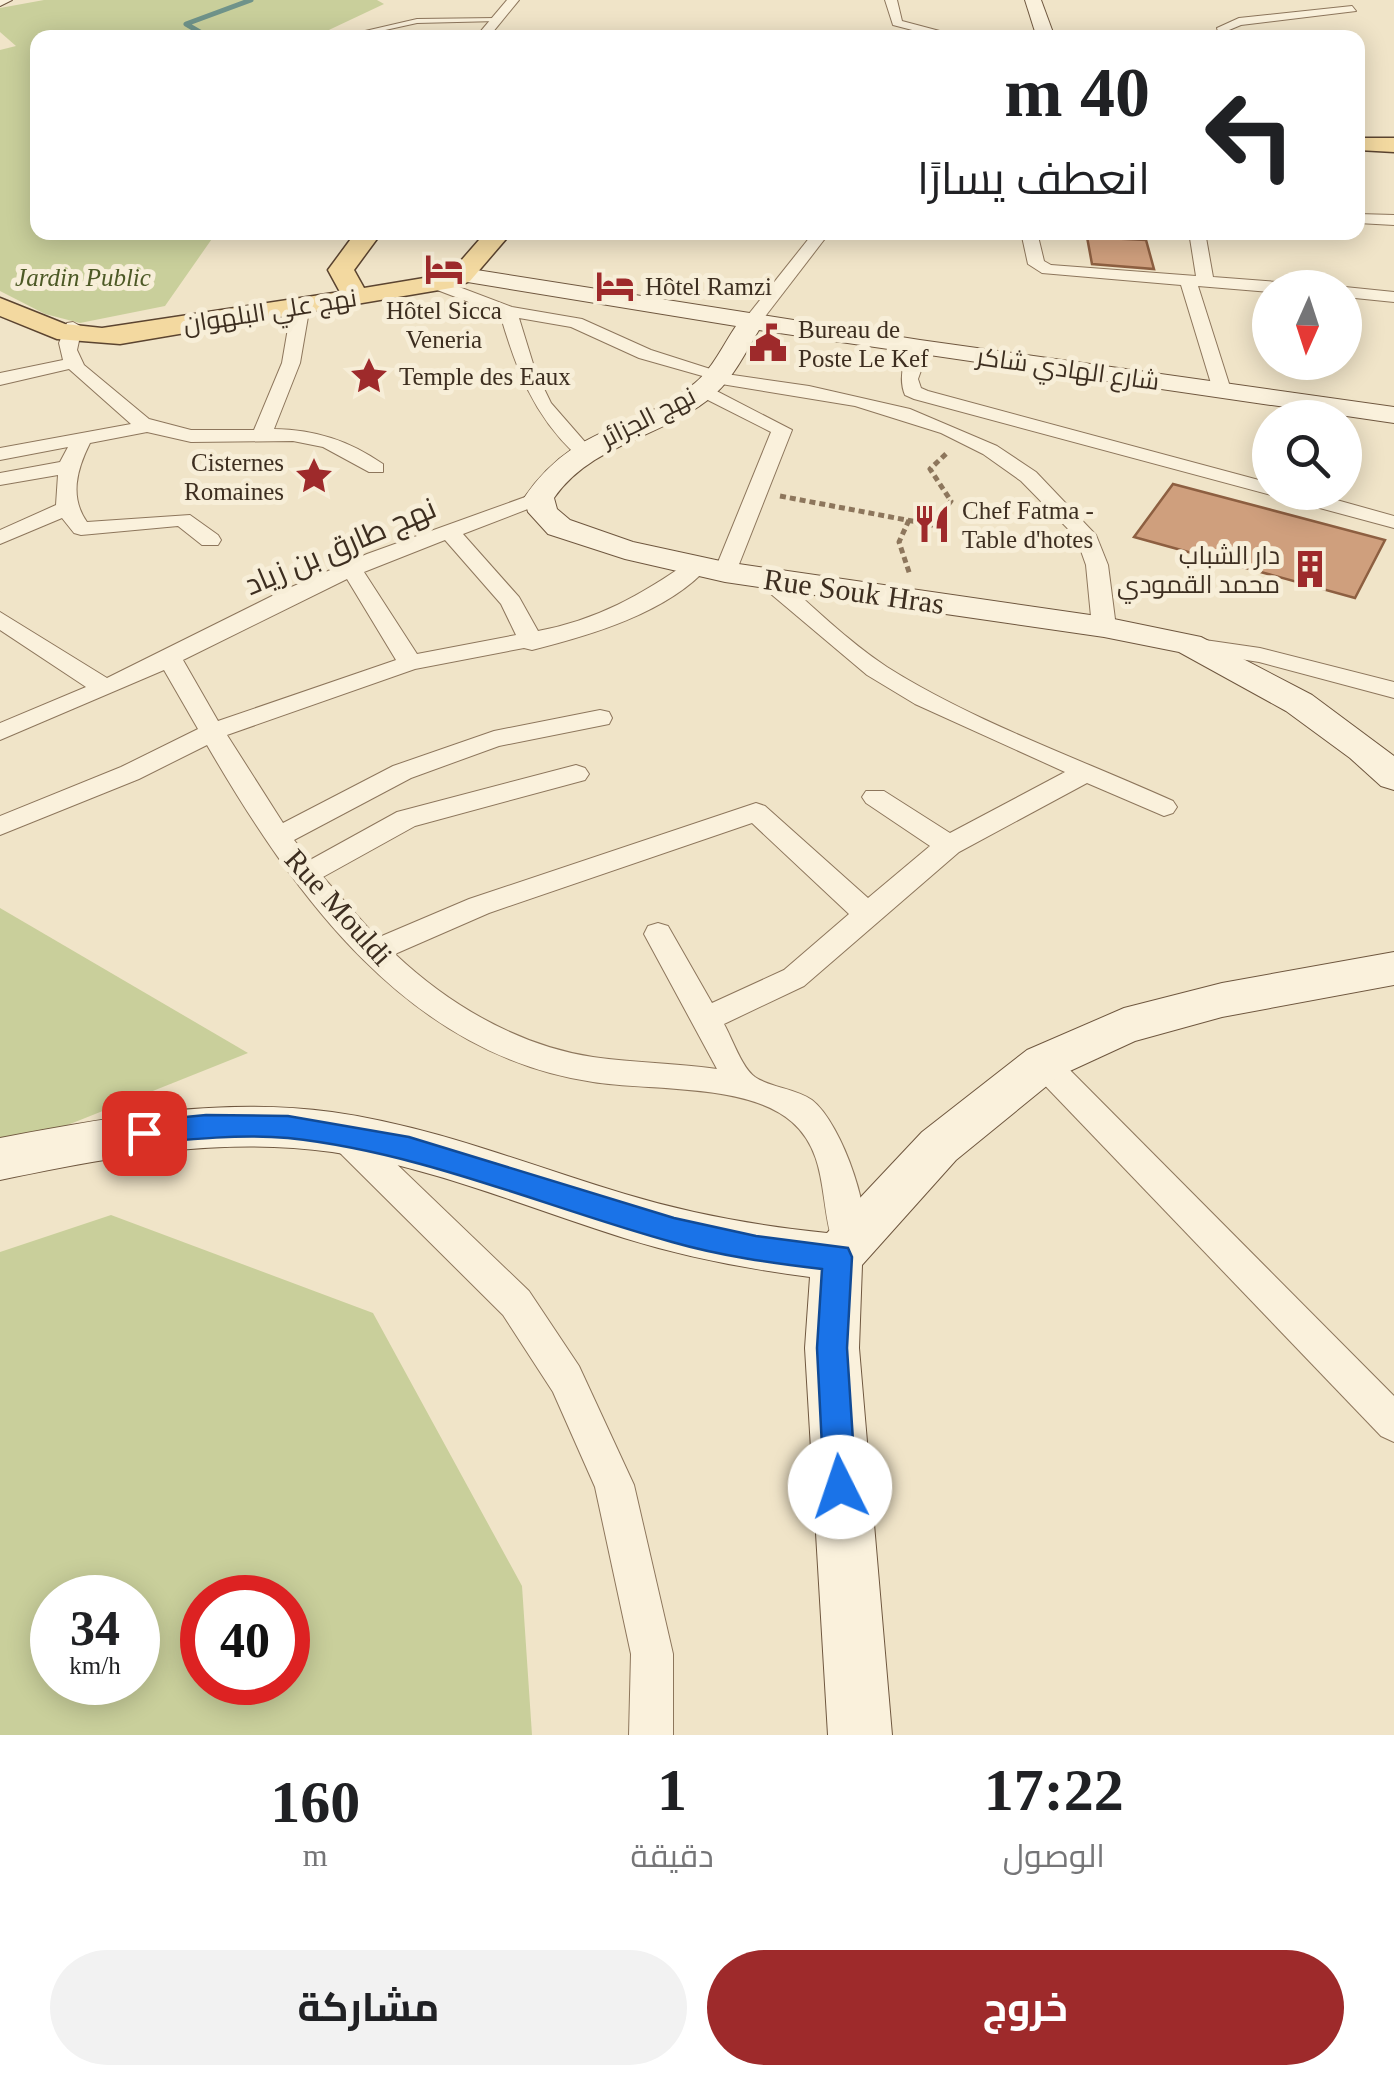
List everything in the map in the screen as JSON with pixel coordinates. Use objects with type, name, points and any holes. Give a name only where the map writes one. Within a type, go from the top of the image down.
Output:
[{"type":"main road","points":[[1365,144],[1394,145]]},
{"type":"main road","points":[[352,292],[340,270],[363,240]]},
{"type":"main road","points":[[452,275],[491,240]]},
{"type":"main road","name":"نهج علي البلهوان","points":[[71,342],[132,324],[452,275]]},
{"type":"main road","name":"نهج علي البلهوان","points":[[71,342],[352,292]]},
{"type":"main road","points":[[2,301],[71,342]]},
{"type":"street","points":[[488,30],[512,0]]},
{"type":"street","points":[[891,0],[898,23],[925,30]]},
{"type":"street","points":[[1024,2],[1026,30]]},
{"type":"street","points":[[1024,2],[1041,30]]},
{"type":"street","points":[[1224,30],[1240,22],[1352,8]]},
{"type":"street","points":[[1389,220],[1394,242]]},
{"type":"street","name":"نهج الجزائر","points":[[539,498],[553,473],[582,450],[712,381],[754,319],[817,240]]},
{"type":"street","points":[[1031,240],[1036,264],[1048,270],[1252,285]]},
{"type":"street","points":[[1197,240],[1196,280],[1222,390]]},
{"type":"street","points":[[452,275],[508,311],[576,323],[712,381],[892,410],[965,434],[1010,460],[1055,501],[1090,541],[1104,628]]},
{"type":"street","name":"شارع الهادي شاكر","points":[[452,275],[754,319],[920,348],[1394,415]]},
{"type":"street","points":[[1362,294],[1394,297]]},
{"type":"street","points":[[262,434],[291,363],[301,304]]},
{"type":"street","points":[[508,311],[522,364],[538,403],[582,450]]},
{"type":"street","points":[[0,379],[71,342],[128,414],[149,426],[202,437],[262,434],[328,441],[376,468]]},
{"type":"street","points":[[920,348],[909,378],[912,391],[921,395],[1252,484]]},
{"type":"street","points":[[0,826],[130,773],[212,732],[410,663],[532,643],[586,629],[711,569],[759,492],[762,473],[782,430],[712,381]]},
{"type":"street","points":[[0,454],[149,426]]},
{"type":"street","points":[[82,439],[68,468],[66,508],[81,529],[183,518],[210,540]]},
{"type":"street","points":[[0,479],[68,468]]},
{"type":"street","name":"Rue Souk Hras","points":[[539,498],[543,512],[559,526],[584,538],[711,569],[1190,644],[1299,704],[1394,777]]},
{"type":"street","name":"نهج طارق بن زياد","points":[[0,732],[106,688],[350,570],[539,498]]},
{"type":"street","points":[[0,538],[66,508]]},
{"type":"street","points":[[1350,510],[1394,522]]},
{"type":"street","points":[[448,531],[511,602],[532,643]]},
{"type":"street","points":[[350,570],[366,586],[410,663]]},
{"type":"street","points":[[766,578],[875,670],[924,698],[1164,807]]},
{"type":"street","points":[[0,619],[106,688]]},
{"type":"street","points":[[1190,644],[1278,659],[1394,690]]},
{"type":"street","name":"Rue Mouldi","points":[[170,658],[234,775],[306,875],[372,952],[442,1009],[512,1046],[588,1069],[744,1088],[789,1102],[825,1137],[844,1250]]},
{"type":"street","points":[[278,837],[402,772],[494,739],[600,718]]},
{"type":"street","points":[[706,1019],[794,978],[949,845],[1088,771]]},
{"type":"street","points":[[306,875],[406,819],[576,774]]},
{"type":"street","points":[[875,798],[949,845]]},
{"type":"street","points":[[372,952],[479,906],[756,812],[866,914]]},
{"type":"street","points":[[658,934],[744,1088]]},
{"type":"street","points":[[860,1735],[832,1348],[844,1250],[939,1146],[1042,1062],[1124,1026],[1222,1000],[1373,975],[1394,968]]},
{"type":"street","points":[[1042,1062],[1394,1423]]},
{"type":"street","points":[[0,1159],[112,1136],[206,1126],[288,1127],[409,1149],[674,1230],[756,1249],[844,1250]]},
{"type":"street","points":[[346,1138],[516,1303],[566,1379],[614,1484],[652,1654],[652,1735]]},
{"type":"lane","points":[[376,30],[418,21],[496,20]]},
{"type":"path","points":[[759,492],[934,525],[951,501],[930,469],[965,434]]},
{"type":"path","points":[[908,520],[899,542],[918,600]]},
{"type":"green space","name":"Jardin Public","points":[[44,0],[377,0],[384,4],[329,30],[30,30],[30,240],[211,240],[165,306],[80,323],[45,314],[0,291],[0,50],[16,46],[0,32],[0,8]]},
{"type":"green space","points":[[0,908],[248,1053],[0,1152]]},
{"type":"green space","points":[[111,1215],[373,1313],[522,1586],[532,1735],[0,1735],[0,1252]]},
{"type":"building","points":[[1088,240],[1146,240],[1154,269],[1092,264]]},
{"type":"building","name":"دار الشباب محمد القمودي","points":[[1173,484],[1252,505],[1252,510],[1271,510],[1385,540],[1355,598],[1134,537]]},
{"type":"waterway","points":[[196,30],[186,24],[251,0]]},
{"type":"place","name":"Hôtel Sicca Veneria","points":[[444,269]]},
{"type":"place","name":"Hôtel Ramzi","points":[[615,286]]},
{"type":"place","name":"Bureau de Poste Le Kef","points":[[768,343]]},
{"type":"place","name":"Temple des Eaux","points":[[369,376]]},
{"type":"place","name":"Cisternes Romaines","points":[[314,476]]},
{"type":"place","name":"Chef Fatma - Table d'hotes","points":[[932,524]]},
{"type":"place","name":"دار الشباب محمد القمودي","points":[[1310,569]]},
{"type":"route","points":[[144,1133],[206,1126],[288,1127],[409,1149],[674,1230],[756,1249],[838,1257],[832,1348],[840,1487]]}]
